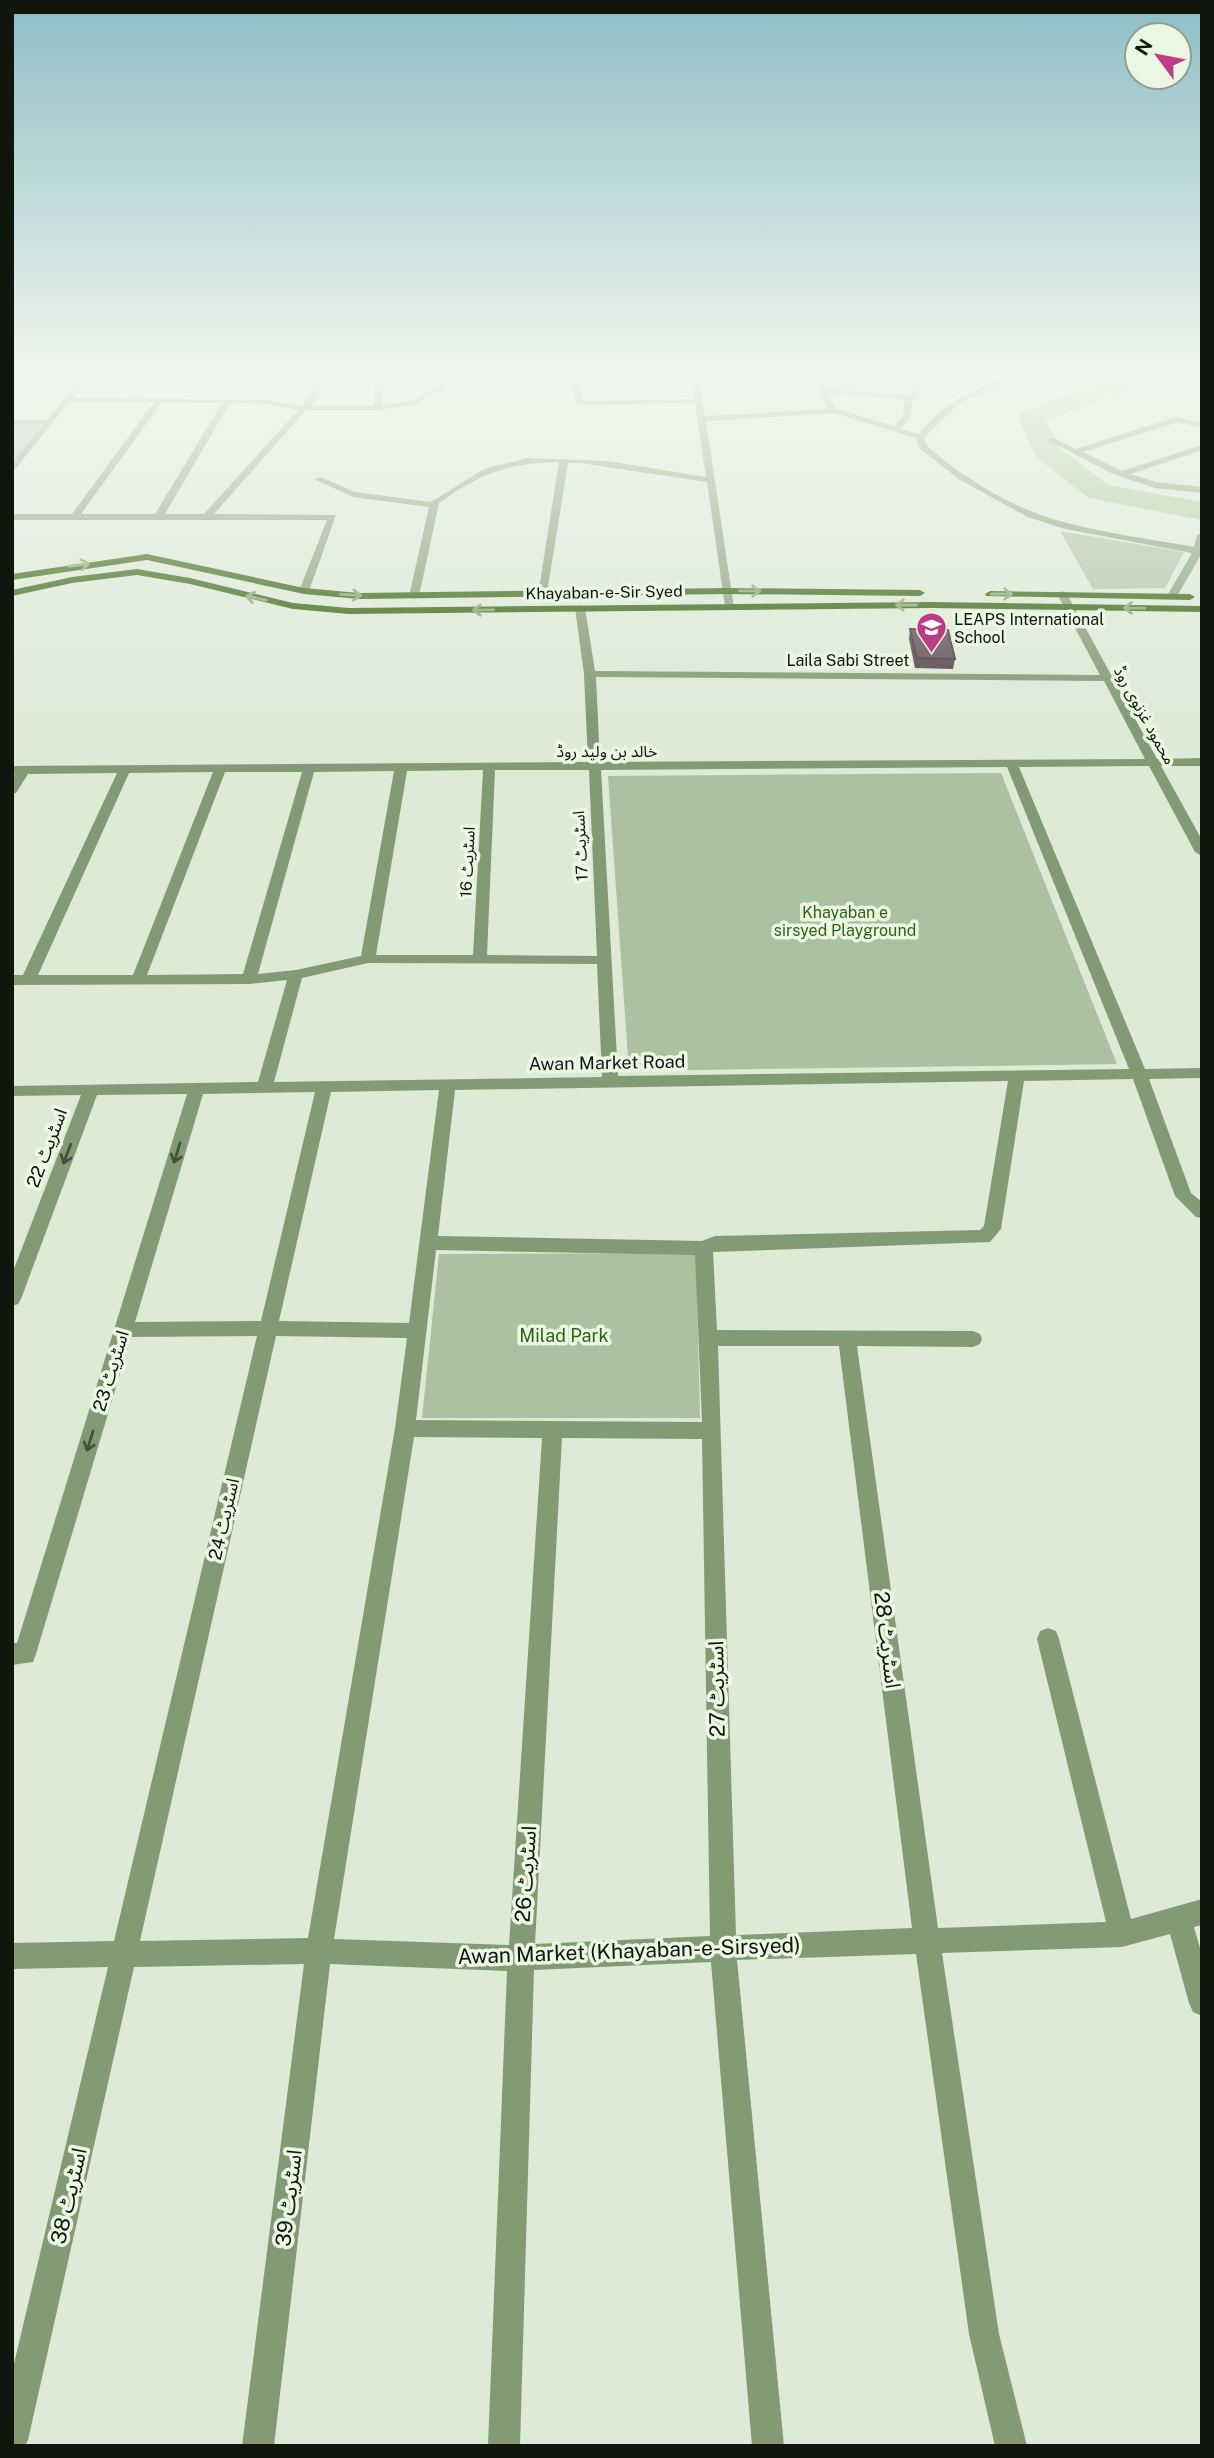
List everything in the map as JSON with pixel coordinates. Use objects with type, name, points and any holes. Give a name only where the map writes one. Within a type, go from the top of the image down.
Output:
[{"type":"main road","name":"Khayaban-e-Sir Syed","points":[[12,577],[148,557],[304,591],[359,596],[727,591],[956,593]]},
{"type":"main road","name":"Khayaban-e-Sir Syed","points":[[12,593],[72,580],[137,572],[319,610],[730,606],[1202,609]]},
{"type":"main road","points":[[982,594],[1202,597]]},
{"type":"street","points":[[75,516],[94,491]]},
{"type":"street","points":[[159,516],[174,491]]},
{"type":"street","points":[[207,516],[229,491]]},
{"type":"street","points":[[325,491],[335,507]]},
{"type":"street","points":[[12,517],[207,516],[335,507],[434,505],[452,491]]},
{"type":"street","points":[[542,593],[559,491]]},
{"type":"street","points":[[712,491],[730,606]]},
{"type":"street","points":[[988,491],[1031,515],[1065,526],[1198,549]]},
{"type":"street","points":[[414,596],[434,505]]},
{"type":"street","points":[[304,591],[335,507]]},
{"type":"street","points":[[1172,596],[1198,549],[1202,535]]},
{"type":"street","name":"محمود غزنوی روڈ","points":[[1062,594],[1202,852]]},
{"type":"street","name":"اسٹریٹ 17","points":[[580,608],[590,674],[610,1082]]},
{"type":"street","name":"Laila Sabi Street","points":[[590,674],[1106,678]]},
{"type":"street","name":"خالد بن ولید روڈ","points":[[18,769],[1202,762]]},
{"type":"street","points":[[1012,764],[1139,1074],[1184,1196],[1202,1212]]},
{"type":"street","points":[[249,979],[309,768]]},
{"type":"street","points":[[368,959],[401,768]]},
{"type":"street","name":"اسٹریٹ 16","points":[[480,958],[489,768]]},
{"type":"street","points":[[12,790],[18,769]]},
{"type":"street","points":[[29,979],[125,769]]},
{"type":"street","points":[[139,978],[220,769]]},
{"type":"street","points":[[12,980],[249,979],[296,975],[368,959],[603,960]]},
{"type":"street","points":[[264,1087],[296,975]]},
{"type":"street","name":"Awan Market Road","points":[[12,1091],[1202,1073]]},
{"type":"street","points":[[428,1243],[704,1248],[715,1243],[984,1237],[992,1229],[1017,1076]]},
{"type":"street","name":"اسٹریٹ 39","points":[[258,2446],[319,1951],[405,1427],[448,1085]]},
{"type":"street","name":"اسٹریٹ 24","points":[[125,1952],[324,1087]]},
{"type":"street","name":"اسٹریٹ 23","points":[[19,1654],[197,1088]]},
{"type":"street","name":"اسٹریٹ 22","points":[[12,1299],[91,1090]]},
{"type":"street","name":"اسٹریٹ 27","points":[[704,1248],[712,1431],[723,1948],[768,2446]]},
{"type":"street","points":[[123,1330],[267,1328],[417,1331]]},
{"type":"street","points":[[708,1338],[973,1339]]},
{"type":"street","name":"اسٹریٹ 28","points":[[847,1339],[927,1942],[984,2334],[1011,2446]]},
{"type":"street","points":[[405,1427],[712,1431]]},
{"type":"street","name":"اسٹریٹ 26","points":[[504,2446],[521,1958],[553,1429]]},
{"type":"street","points":[[1048,1639],[1122,1934]]},
{"type":"street","points":[[1191,1916],[1202,2003]]},
{"type":"street","name":"Awan Market (Khayaban-e-Sirsyed)","points":[[12,1956],[125,1952],[319,1951],[521,1958],[1122,1934],[1191,1916]]},
{"type":"street","name":"اسٹریٹ 38","points":[[12,2440],[125,1952]]},
{"type":"green space","points":[[1060,531],[1184,552],[1165,588],[1093,589]]},
{"type":"green space","name":"Khayaban e sirsyed Playground","points":[[1001,773],[1117,1064],[629,1071],[608,776]]},
{"type":"green space","name":"Milad Park","points":[[696,1253],[700,1418],[422,1418],[439,1254]]},
{"type":"building","points":[[910,629],[948,630],[955,659],[917,658]]},
{"type":"waterway","points":[[1097,491],[1202,511]]},
{"type":"place","name":"LEAPS International School","points":[[931,655]]}]
